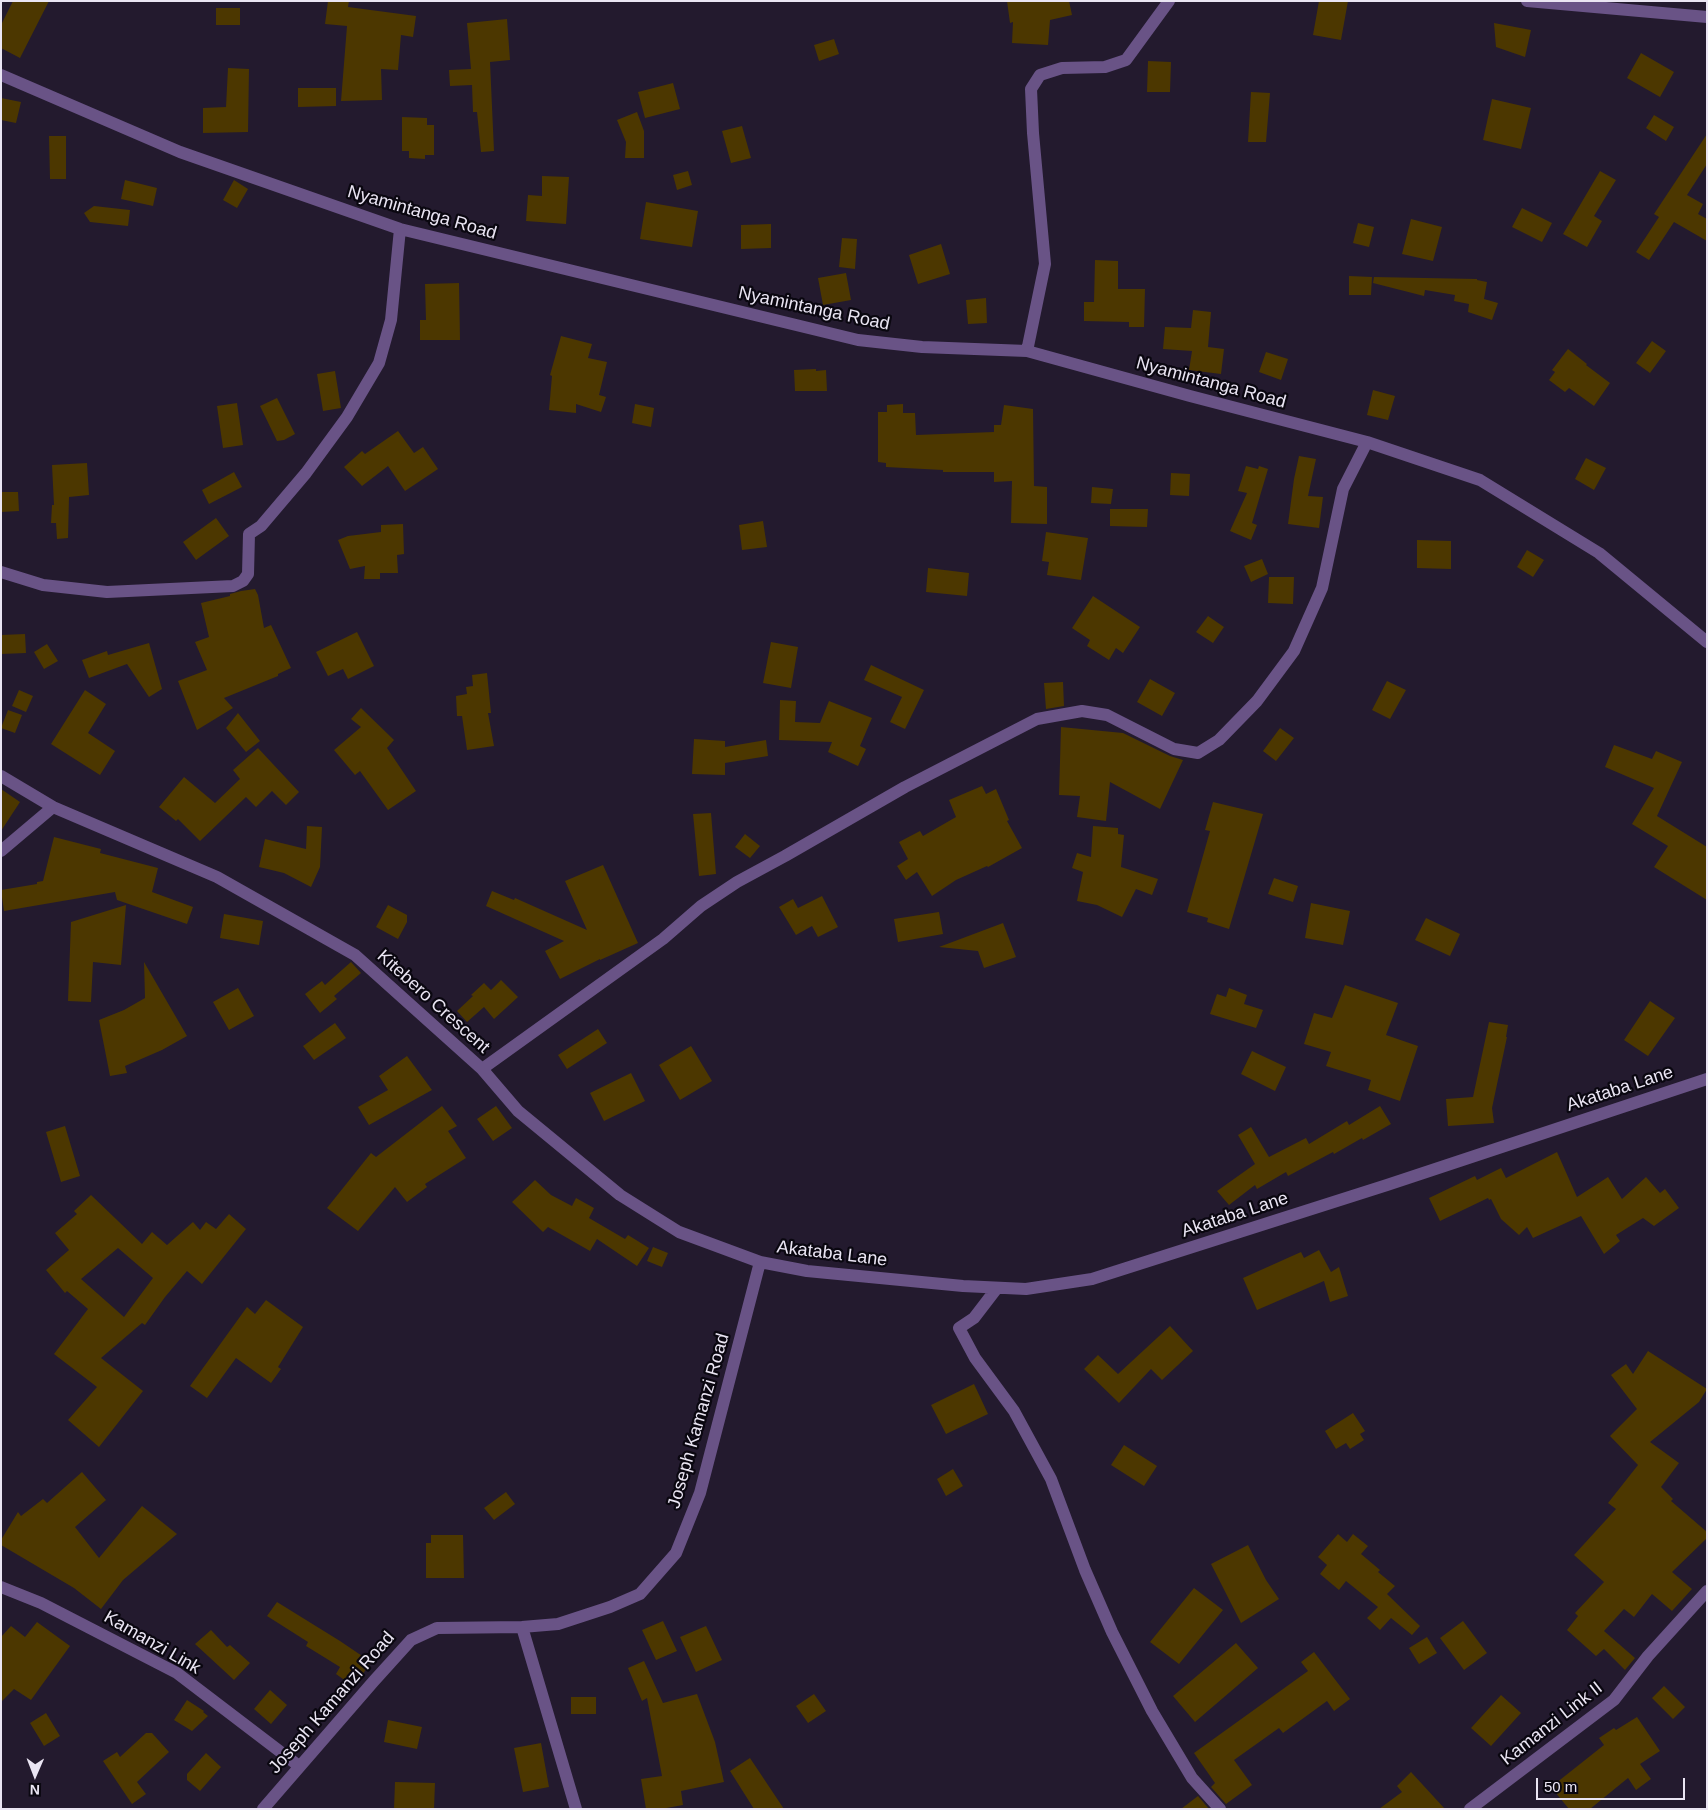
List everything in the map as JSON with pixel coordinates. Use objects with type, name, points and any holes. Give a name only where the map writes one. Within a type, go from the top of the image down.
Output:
[{"type":"street","points":[[1027,351],[1045,264],[1033,133],[1032,89],[1040,75],[1062,68],[1105,67],[1126,60],[1169,1]]},
{"type":"street","points":[[1527,1],[1707,17]]},
{"type":"street","name":"Nyamintanga Road","points":[[1,75],[180,152],[400,229],[858,340],[922,348],[1027,351],[1367,442],[1480,480],[1599,553],[1707,642]]},
{"type":"street","points":[[1,572],[42,585],[107,592],[233,586],[243,581],[248,574],[249,534],[261,526],[306,473],[347,417],[378,363],[390,320],[400,229]]},
{"type":"street","points":[[482,1070],[663,939],[701,906],[737,882],[905,787],[1037,719],[1082,711],[1107,715],[1174,749],[1198,753],[1219,740],[1257,701],[1294,650],[1322,588],[1343,489],[1367,442]]},
{"type":"street","name":"Kitebero Crescent","points":[[1,776],[54,807],[217,878],[355,955],[482,1070],[518,1111],[620,1195],[679,1232],[760,1262]]},
{"type":"street","points":[[1,851],[54,807]]},
{"type":"street","name":"Akataba Lane","points":[[760,1262],[807,1271],[997,1288],[1026,1289],[1092,1279],[1378,1188],[1707,1079]]},
{"type":"street","name":"Joseph Kamanzi Road","points":[[263,1809],[411,1640],[437,1628],[558,1624],[610,1608],[640,1594],[676,1553],[700,1493],[760,1262]]},
{"type":"street","points":[[997,1288],[974,1318],[959,1328],[975,1358],[1014,1411],[1051,1478],[1085,1570],[1112,1632],[1152,1711],[1192,1778],[1220,1809]]},
{"type":"street","name":"Kamanzi Link","points":[[1,1587],[41,1603],[177,1673],[299,1766]]},
{"type":"street","name":"Kamanzi Link II","points":[[1470,1809],[1614,1700],[1648,1656],[1707,1590]]},
{"type":"street","points":[[522,1626],[576,1809]]},
{"type":"building","points":[[13,1],[49,1],[20,58],[1,48],[1,25]]},
{"type":"building","points":[[328,1],[349,1],[348,7],[416,16],[413,37],[401,35],[398,70],[381,69],[382,100],[341,101],[347,26],[325,24]]},
{"type":"building","points":[[1007,1],[1069,1],[1072,15],[1050,20],[1048,45],[1012,43],[1013,22],[1010,23]]},
{"type":"building","points":[[1319,1],[1348,1],[1341,40],[1313,35]]},
{"type":"building","points":[[216,8],[240,8],[240,25],[216,25]]},
{"type":"building","points":[[507,19],[510,60],[490,62],[494,151],[481,152],[477,112],[473,112],[472,85],[450,86],[449,70],[471,69],[467,23]]},
{"type":"building","points":[[1494,23],[1531,30],[1525,57],[1496,47]]},
{"type":"building","points":[[834,39],[839,54],[819,61],[814,45]]},
{"type":"building","points":[[1641,53],[1674,72],[1660,97],[1627,78]]},
{"type":"building","points":[[1148,61],[1171,62],[1170,92],[1147,92]]},
{"type":"building","points":[[228,68],[249,69],[248,132],[203,133],[203,108],[226,107]]},
{"type":"building","points":[[673,83],[680,109],[645,118],[638,92]]},
{"type":"building","points":[[298,88],[336,88],[336,106],[298,107]]},
{"type":"building","points":[[1251,92],[1270,93],[1266,142],[1248,142]]},
{"type":"building","points":[[1,98],[21,102],[16,123],[1,120]]},
{"type":"building","points":[[1492,99],[1531,108],[1521,149],[1483,140]]},
{"type":"building","points":[[637,112],[644,131],[644,158],[625,158],[626,142],[617,120]]},
{"type":"building","points":[[1654,115],[1674,127],[1666,141],[1646,128]]},
{"type":"building","points":[[402,117],[427,118],[427,125],[434,125],[434,155],[425,155],[425,159],[409,158],[409,151],[402,151]]},
{"type":"building","points":[[742,126],[751,158],[731,163],[722,131]]},
{"type":"building","points":[[1707,134],[1707,164],[1687,195],[1703,204],[1698,214],[1707,219],[1707,241],[1674,222],[1649,260],[1636,252],[1659,217],[1654,214]]},
{"type":"building","points":[[49,136],[66,136],[66,179],[50,179]]},
{"type":"building","points":[[688,171],[692,185],[677,190],[673,175]]},
{"type":"building","points":[[1600,171],[1616,180],[1594,216],[1602,221],[1587,247],[1563,234]]},
{"type":"building","points":[[542,176],[569,177],[566,224],[526,221],[528,195],[542,196]]},
{"type":"building","points":[[125,180],[157,188],[153,206],[121,199]]},
{"type":"building","points":[[234,180],[248,189],[237,208],[223,200]]},
{"type":"building","points":[[646,202],[698,211],[692,247],[640,239]]},
{"type":"building","points":[[94,206],[130,210],[128,226],[90,222],[84,213]]},
{"type":"building","points":[[1522,208],[1552,223],[1542,242],[1512,227]]},
{"type":"building","points":[[1411,219],[1442,227],[1433,261],[1402,254]]},
{"type":"building","points":[[1358,223],[1374,227],[1369,247],[1353,243]]},
{"type":"building","points":[[771,224],[771,248],[741,249],[741,225]]},
{"type":"building","points":[[842,238],[857,239],[855,269],[839,267]]},
{"type":"building","points":[[941,244],[950,274],[918,284],[909,255]]},
{"type":"building","points":[[1095,260],[1118,261],[1118,289],[1145,289],[1144,327],[1129,327],[1129,322],[1084,321],[1084,302],[1094,302]]},
{"type":"building","points":[[846,273],[851,300],[823,305],[818,278]]},
{"type":"building","points":[[1349,276],[1372,277],[1371,295],[1349,295]]},
{"type":"building","points":[[1374,277],[1477,279],[1487,282],[1484,299],[1498,303],[1492,320],[1468,312],[1469,304],[1454,301],[1455,295],[1425,290],[1424,296],[1373,283]]},
{"type":"building","points":[[459,283],[460,340],[420,340],[420,320],[426,320],[425,284]]},
{"type":"building","points":[[986,298],[987,323],[968,324],[966,300]]},
{"type":"building","points":[[1193,310],[1211,312],[1208,347],[1224,349],[1221,374],[1189,370],[1192,351],[1163,349],[1165,327],[1191,328]]},
{"type":"building","points":[[561,336],[592,344],[588,358],[607,362],[599,395],[606,397],[601,412],[576,404],[576,413],[549,410],[552,376],[550,375]]},
{"type":"building","points":[[1652,341],[1666,351],[1650,373],[1636,363]]},
{"type":"building","points":[[1568,349],[1610,383],[1594,406],[1569,388],[1565,392],[1549,380],[1555,372],[1552,370]]},
{"type":"building","points":[[1266,352],[1288,359],[1281,380],[1259,372]]},
{"type":"building","points":[[816,369],[816,371],[826,370],[827,391],[795,391],[794,370]]},
{"type":"building","points":[[335,371],[341,408],[323,411],[317,374]]},
{"type":"building","points":[[1373,390],[1395,396],[1388,420],[1367,415]]},
{"type":"building","points":[[277,398],[295,434],[284,440],[277,441],[260,406]]},
{"type":"building","points":[[237,403],[243,445],[223,448],[217,406]]},
{"type":"building","points":[[635,404],[654,408],[651,427],[632,423]]},
{"type":"building","points":[[903,404],[903,413],[915,413],[916,435],[994,432],[994,425],[1001,425],[1004,405],[1033,409],[1034,486],[1047,487],[1047,524],[1011,523],[1012,481],[994,482],[994,472],[943,472],[943,470],[886,467],[886,463],[878,462],[878,412],[887,412],[887,405]]},
{"type":"building","points":[[398,431],[414,453],[423,447],[438,469],[405,491],[388,466],[362,486],[344,467],[362,451],[365,454]]},
{"type":"building","points":[[1299,456],[1316,459],[1308,496],[1323,497],[1319,528],[1288,524]]},
{"type":"building","points":[[1586,458],[1606,468],[1594,490],[1575,479]]},
{"type":"building","points":[[87,463],[89,495],[69,497],[68,538],[57,539],[56,523],[51,523],[52,505],[54,505],[52,465]]},
{"type":"building","points":[[1246,466],[1258,469],[1259,466],[1268,469],[1252,523],[1257,525],[1251,540],[1230,531],[1247,493],[1238,491]]},
{"type":"building","points":[[234,472],[242,487],[209,504],[202,490]]},
{"type":"building","points":[[1171,473],[1190,474],[1189,496],[1170,495]]},
{"type":"building","points":[[1092,487],[1113,489],[1111,504],[1091,503]]},
{"type":"building","points":[[1,492],[18,492],[19,511],[1,512]]},
{"type":"building","points":[[1110,509],[1148,509],[1147,527],[1110,526]]},
{"type":"building","points":[[216,518],[229,536],[196,560],[183,542]]},
{"type":"building","points":[[763,521],[767,547],[742,550],[739,525]]},
{"type":"building","points":[[403,524],[404,554],[397,555],[398,573],[380,573],[380,579],[364,579],[365,566],[350,569],[338,540],[348,536],[381,532],[381,525]]},
{"type":"building","points":[[1046,532],[1088,538],[1081,580],[1047,575],[1049,562],[1042,561]]},
{"type":"building","points":[[1417,540],[1451,541],[1451,569],[1417,568]]},
{"type":"building","points":[[1527,550],[1544,560],[1533,577],[1517,567]]},
{"type":"building","points":[[1262,559],[1268,574],[1251,582],[1244,566]]},
{"type":"building","points":[[928,568],[969,573],[967,596],[926,592]]},
{"type":"building","points":[[1269,577],[1294,577],[1293,604],[1268,603]]},
{"type":"building","points":[[255,589],[258,595],[264,628],[271,625],[291,668],[278,674],[278,676],[224,698],[233,708],[197,730],[178,681],[207,670],[195,642],[209,637],[201,603],[230,596],[230,594],[241,591]]},
{"type":"building","points":[[1093,596],[1140,627],[1123,653],[1116,648],[1109,660],[1087,646],[1090,640],[1072,628]]},
{"type":"building","points":[[1208,616],[1224,627],[1213,643],[1196,632]]},
{"type":"building","points":[[357,632],[374,666],[348,679],[343,669],[328,676],[316,652]]},
{"type":"building","points":[[25,634],[26,653],[1,654],[1,635]]},
{"type":"building","points":[[771,642],[798,647],[791,688],[763,683]]},
{"type":"building","points":[[149,643],[162,689],[149,697],[127,664],[89,678],[82,660],[107,651],[108,655]]},
{"type":"building","points":[[47,644],[58,661],[44,669],[34,652]]},
{"type":"building","points":[[871,665],[924,690],[905,729],[890,722],[902,697],[864,680]]},
{"type":"building","points":[[487,673],[491,713],[488,713],[494,746],[467,750],[462,716],[457,716],[456,696],[467,694],[466,687],[473,686],[472,675]]},
{"type":"building","points":[[1150,679],[1175,693],[1162,716],[1137,702]]},
{"type":"building","points":[[1387,681],[1406,690],[1390,719],[1372,710]]},
{"type":"building","points":[[1063,682],[1064,706],[1046,709],[1044,683]]},
{"type":"building","points":[[19,690],[33,696],[26,712],[12,706]]},
{"type":"building","points":[[85,690],[106,704],[88,733],[115,751],[100,775],[51,744]]},
{"type":"building","points":[[780,700],[796,701],[795,722],[820,723],[829,701],[872,718],[860,746],[866,749],[858,766],[828,752],[832,742],[779,740]]},
{"type":"building","points":[[361,708],[394,740],[387,748],[416,791],[388,810],[360,771],[355,775],[334,750],[361,727],[351,719]]},
{"type":"building","points":[[8,710],[22,715],[15,733],[1,728]]},
{"type":"building","points":[[238,713],[260,741],[246,752],[226,728]]},
{"type":"building","points":[[1061,727],[1123,733],[1170,756],[1183,760],[1160,809],[1110,782],[1106,821],[1077,817],[1080,796],[1059,795]]},
{"type":"building","points":[[1280,728],[1294,738],[1276,761],[1263,751]]},
{"type":"building","points":[[694,739],[725,741],[725,747],[766,740],[768,756],[725,763],[725,775],[692,774]]},
{"type":"building","points":[[1614,745],[1652,759],[1656,751],[1682,762],[1657,816],[1707,847],[1707,900],[1654,867],[1668,846],[1632,824],[1654,788],[1605,767]]},
{"type":"building","points":[[258,748],[299,792],[286,805],[272,791],[256,807],[246,797],[200,841],[178,819],[176,821],[159,807],[184,777],[215,803],[240,779],[233,770]]},
{"type":"building","points":[[982,786],[986,794],[996,789],[1009,820],[1007,821],[1022,848],[988,867],[956,880],[932,896],[917,872],[906,880],[897,866],[908,859],[899,842],[920,831],[923,836],[956,817],[949,800]]},
{"type":"building","points":[[1,789],[20,802],[1,831]]},
{"type":"building","points":[[1213,802],[1263,814],[1229,929],[1207,922],[1208,918],[1187,912],[1210,831],[1205,830]]},
{"type":"building","points":[[711,813],[716,874],[699,876],[693,814]]},
{"type":"building","points":[[307,826],[322,827],[320,867],[311,887],[284,873],[259,867],[265,839],[306,849]]},
{"type":"building","points":[[1093,826],[1118,828],[1118,834],[1124,835],[1121,867],[1158,879],[1152,895],[1136,889],[1122,917],[1097,905],[1077,901],[1083,872],[1072,868],[1077,853],[1091,857]]},
{"type":"building","points":[[745,834],[760,846],[750,858],[735,847]]},
{"type":"building","points":[[54,837],[101,849],[100,853],[158,868],[152,892],[193,907],[187,924],[117,900],[115,892],[4,911],[1,890],[37,884],[37,882],[43,881]]},
{"type":"building","points":[[603,865],[638,943],[560,979],[545,951],[564,941],[486,906],[492,891],[514,900],[515,898],[587,930],[565,881]]},
{"type":"building","points":[[1274,878],[1298,886],[1293,902],[1268,894]]},
{"type":"building","points":[[822,896],[838,927],[818,937],[812,926],[796,935],[779,907],[793,899],[798,908]]},
{"type":"building","points":[[1311,903],[1350,911],[1343,945],[1305,938]]},
{"type":"building","points":[[126,905],[121,965],[93,962],[91,1002],[68,1001],[71,922]]},
{"type":"building","points":[[388,905],[407,915],[407,922],[398,939],[376,927]]},
{"type":"building","points":[[939,912],[943,934],[898,942],[894,919]]},
{"type":"building","points":[[224,914],[263,921],[259,945],[220,938]]},
{"type":"building","points":[[1426,918],[1460,934],[1450,956],[1415,940]]},
{"type":"building","points":[[1003,923],[1016,957],[984,968],[978,951],[939,947]]},
{"type":"building","points":[[144,962],[187,1036],[162,1050],[125,1066],[127,1073],[110,1076],[99,1020],[124,1010],[145,998]]},
{"type":"building","points":[[351,962],[361,973],[334,996],[337,999],[320,1013],[305,994],[322,981],[325,985]]},
{"type":"building","points":[[501,980],[518,997],[494,1019],[484,1007],[467,1022],[457,1011],[484,983],[491,990]]},
{"type":"building","points":[[1345,985],[1398,1003],[1386,1035],[1418,1046],[1400,1101],[1368,1090],[1371,1080],[1326,1066],[1331,1052],[1304,1044],[1314,1013],[1332,1018]]},
{"type":"building","points":[[238,988],[254,1016],[229,1030],[213,1002]]},
{"type":"building","points":[[1229,988],[1247,995],[1244,1004],[1263,1010],[1256,1028],[1210,1014],[1217,994],[1226,997]]},
{"type":"building","points":[[1650,1001],[1675,1018],[1648,1056],[1624,1040]]},
{"type":"building","points":[[1489,1022],[1508,1025],[1492,1108],[1494,1123],[1448,1126],[1446,1099],[1473,1097]]},
{"type":"building","points":[[335,1023],[346,1038],[314,1060],[303,1046]]},
{"type":"building","points":[[598,1029],[607,1043],[567,1069],[558,1055]]},
{"type":"building","points":[[691,1046],[712,1081],[680,1100],[659,1065]]},
{"type":"building","points":[[1252,1051],[1286,1067],[1275,1091],[1241,1074]]},
{"type":"building","points":[[407,1056],[432,1090],[369,1125],[358,1107],[388,1090],[379,1076]]},
{"type":"building","points":[[631,1073],[645,1101],[604,1121],[590,1093]]},
{"type":"building","points":[[442,1106],[457,1126],[448,1131],[466,1158],[425,1184],[427,1187],[407,1202],[395,1187],[358,1231],[327,1208],[371,1153],[376,1157]]},
{"type":"building","points":[[496,1106],[512,1128],[493,1141],[477,1119]]},
{"type":"building","points":[[1380,1106],[1391,1124],[1363,1140],[1362,1138],[1288,1176],[1286,1172],[1257,1189],[1255,1185],[1229,1205],[1217,1191],[1255,1164],[1238,1135],[1251,1127],[1269,1157],[1306,1138],[1309,1144],[1347,1121],[1349,1125]]},
{"type":"building","points":[[65,1126],[80,1176],[61,1182],[46,1132]]},
{"type":"building","points":[[1557,1152],[1577,1197],[1608,1177],[1622,1199],[1646,1177],[1660,1193],[1665,1189],[1679,1208],[1654,1226],[1643,1218],[1616,1235],[1620,1241],[1604,1254],[1581,1216],[1533,1238],[1527,1227],[1519,1235],[1501,1219],[1491,1199],[1489,1200],[1488,1198],[1440,1221],[1429,1198],[1475,1176],[1477,1180],[1501,1168],[1506,1178]]},
{"type":"building","points":[[535,1180],[551,1195],[572,1206],[576,1198],[594,1208],[589,1218],[625,1239],[628,1235],[649,1248],[637,1266],[597,1239],[590,1251],[548,1227],[543,1232],[512,1202]]},
{"type":"building","points":[[91,1195],[142,1244],[152,1232],[167,1245],[193,1222],[200,1230],[206,1222],[216,1229],[229,1214],[246,1229],[202,1284],[187,1271],[145,1325],[142,1323],[101,1358],[143,1391],[99,1447],[68,1420],[97,1387],[54,1354],[88,1309],[67,1291],[65,1293],[46,1270],[69,1250],[55,1233],[77,1214],[74,1211]],"holes":[[[118,1248],[153,1278],[124,1317],[81,1279]]]},
{"type":"building","points":[[653,1247],[668,1253],[662,1267],[647,1261]]},
{"type":"building","points":[[1319,1250],[1331,1272],[1339,1267],[1348,1296],[1330,1302],[1324,1281],[1257,1310],[1243,1278],[1301,1252],[1304,1258]]},
{"type":"building","points":[[266,1300],[303,1327],[278,1367],[281,1369],[271,1383],[236,1358],[207,1398],[190,1386],[247,1307],[255,1314]]},
{"type":"building","points":[[1170,1326],[1193,1351],[1162,1380],[1151,1369],[1119,1403],[1084,1369],[1098,1355],[1118,1374]]},
{"type":"building","points":[[1648,1351],[1707,1389],[1699,1402],[1650,1442],[1679,1463],[1661,1487],[1673,1499],[1671,1501],[1707,1532],[1707,1538],[1672,1572],[1692,1589],[1672,1611],[1652,1594],[1634,1617],[1624,1609],[1604,1631],[1635,1658],[1625,1670],[1604,1649],[1596,1656],[1567,1630],[1578,1616],[1575,1613],[1604,1582],[1574,1555],[1616,1509],[1608,1503],[1638,1465],[1610,1436],[1637,1409],[1611,1375],[1626,1364],[1633,1374]]},
{"type":"building","points":[[974,1384],[988,1414],[946,1434],[931,1405]]},
{"type":"building","points":[[1353,1413],[1365,1431],[1360,1434],[1364,1440],[1350,1449],[1346,1443],[1336,1449],[1325,1431]]},
{"type":"building","points":[[1124,1445],[1157,1466],[1144,1486],[1111,1465]]},
{"type":"building","points":[[953,1469],[963,1486],[946,1496],[937,1479]]},
{"type":"building","points":[[82,1472],[106,1500],[75,1527],[99,1558],[142,1506],[177,1534],[123,1580],[101,1609],[74,1588],[1,1545],[1,1540],[18,1512],[21,1516],[43,1499],[47,1503]]},
{"type":"building","points":[[506,1492],[515,1504],[494,1520],[484,1508]]},
{"type":"building","points":[[1338,1534],[1347,1542],[1353,1534],[1368,1546],[1361,1554],[1395,1586],[1387,1594],[1420,1626],[1412,1635],[1391,1618],[1380,1630],[1367,1618],[1378,1607],[1346,1581],[1339,1590],[1320,1574],[1327,1565],[1318,1557]]},
{"type":"building","points":[[431,1535],[463,1535],[464,1578],[426,1578],[426,1543],[431,1543]]},
{"type":"building","points":[[1248,1545],[1266,1580],[1279,1599],[1241,1623],[1211,1564]]},
{"type":"building","points":[[1194,1588],[1223,1610],[1179,1664],[1150,1642]]},
{"type":"building","points":[[277,1602],[371,1662],[354,1687],[336,1674],[340,1667],[306,1646],[308,1642],[267,1616]]},
{"type":"building","points":[[663,1621],[677,1651],[656,1660],[642,1630]]},
{"type":"building","points":[[1463,1621],[1487,1653],[1464,1670],[1440,1638]]},
{"type":"building","points":[[37,1622],[70,1646],[31,1700],[14,1689],[1,1702],[1,1637],[11,1626],[25,1637]]},
{"type":"building","points":[[706,1626],[722,1660],[696,1672],[680,1637]]},
{"type":"building","points":[[211,1630],[227,1647],[230,1645],[250,1663],[234,1680],[195,1644]]},
{"type":"building","points":[[1427,1637],[1437,1653],[1419,1664],[1409,1648]]},
{"type":"building","points":[[1236,1643],[1258,1668],[1195,1722],[1173,1696]]},
{"type":"building","points":[[1314,1652],[1350,1699],[1334,1711],[1327,1701],[1283,1733],[1279,1728],[1234,1760],[1252,1785],[1226,1804],[1211,1787],[1215,1783],[1194,1753],[1308,1671],[1301,1662]]},
{"type":"building","points":[[644,1661],[663,1703],[697,1694],[715,1742],[724,1782],[681,1791],[683,1805],[661,1809],[646,1809],[641,1779],[662,1776],[647,1698],[642,1701],[628,1668]]},
{"type":"building","points":[[1664,1686],[1685,1707],[1673,1719],[1652,1698]]},
{"type":"building","points":[[270,1690],[287,1705],[271,1724],[254,1709]]},
{"type":"building","points":[[814,1694],[826,1711],[808,1723],[796,1706]]},
{"type":"building","points":[[1501,1695],[1521,1713],[1491,1746],[1471,1728]]},
{"type":"building","points":[[571,1697],[596,1697],[596,1714],[571,1714]]},
{"type":"building","points":[[187,1700],[204,1711],[208,1716],[192,1731],[174,1720]]},
{"type":"building","points":[[46,1713],[60,1736],[44,1746],[30,1723]]},
{"type":"building","points":[[1637,1717],[1660,1751],[1640,1764],[1651,1779],[1636,1790],[1628,1778],[1590,1809],[1569,1809],[1551,1787],[1604,1745],[1599,1738]]},
{"type":"building","points":[[388,1720],[422,1727],[417,1749],[384,1742]]},
{"type":"building","points":[[146,1733],[152,1733],[169,1752],[137,1782],[146,1794],[132,1804],[103,1761],[117,1752],[120,1757]]},
{"type":"building","points":[[541,1743],[549,1787],[523,1792],[514,1748]]},
{"type":"building","points":[[206,1753],[221,1767],[200,1791],[187,1780],[187,1774]]},
{"type":"building","points":[[750,1758],[784,1809],[754,1809],[730,1771]]},
{"type":"building","points":[[1411,1772],[1445,1809],[1379,1809],[1402,1792],[1397,1786]]},
{"type":"building","points":[[395,1782],[435,1783],[434,1809],[394,1809]]},
{"type":"building","points":[[1198,1796],[1209,1809],[1181,1809]]}]
